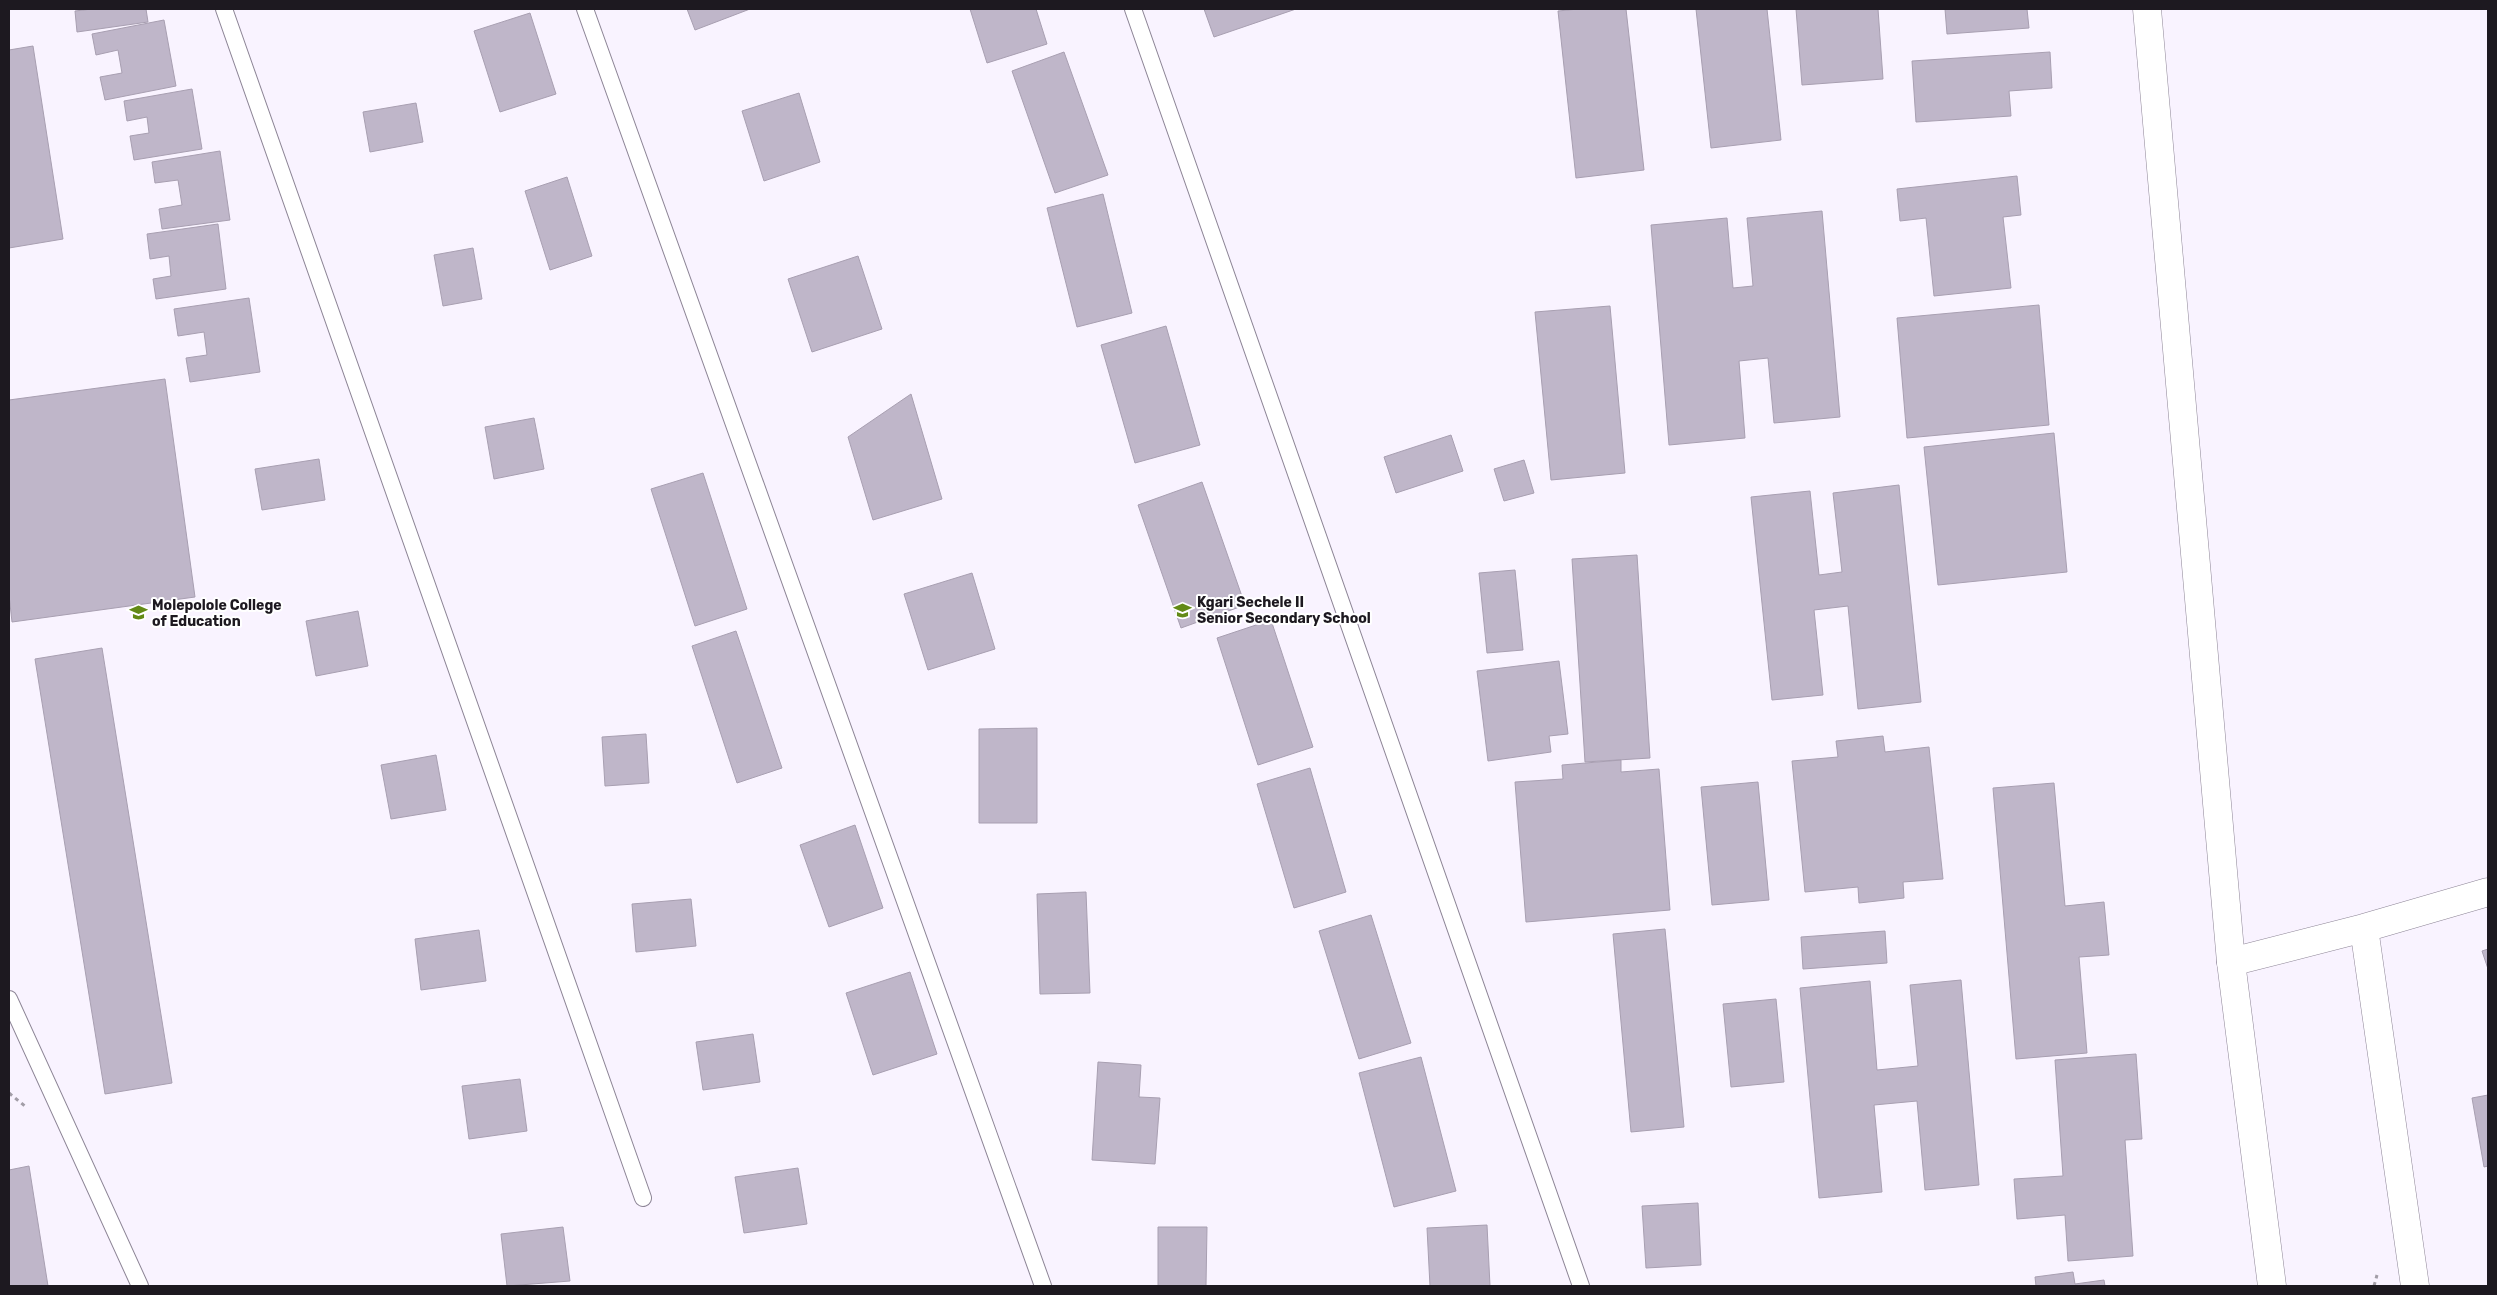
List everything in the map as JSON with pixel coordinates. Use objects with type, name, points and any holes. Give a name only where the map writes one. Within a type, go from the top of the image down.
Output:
[{"type":"street","points":[[2147,9],[2231,962],[2272,1286]]},
{"type":"street","points":[[2231,962],[2364,928],[2488,892]]},
{"type":"street","points":[[2364,928],[2415,1286]]},
{"type":"lane","points":[[224,9],[643,1198]]},
{"type":"lane","points":[[585,9],[1043,1286]]},
{"type":"lane","points":[[1133,9],[1581,1286]]},
{"type":"lane","points":[[9,999],[140,1286]]},
{"type":"building","points":[[92,9],[146,9],[148,22],[77,32],[75,11]]},
{"type":"building","points":[[687,9],[750,9],[695,30]]},
{"type":"building","points":[[970,9],[1036,9],[1047,44],[987,63]]},
{"type":"building","points":[[1204,9],[1296,9],[1214,37]]},
{"type":"building","points":[[1626,9],[1644,170],[1576,178],[1558,11]]},
{"type":"building","points":[[1696,9],[1767,9],[1781,140],[1711,148]]},
{"type":"building","points":[[1796,9],[1878,9],[1883,79],[1802,85]]},
{"type":"building","points":[[1945,9],[2027,9],[2029,28],[1947,34]]},
{"type":"building","points":[[530,13],[556,94],[500,112],[474,31]]},
{"type":"building","points":[[164,20],[176,86],[105,100],[100,77],[122,73],[118,50],[96,55],[92,34]]},
{"type":"building","points":[[33,46],[63,239],[9,248],[9,50]]},
{"type":"building","points":[[1064,52],[1108,175],[1055,193],[1012,71]]},
{"type":"building","points":[[2050,52],[2052,88],[2009,91],[2011,116],[1916,122],[1912,61]]},
{"type":"building","points":[[192,89],[202,149],[134,160],[130,136],[149,133],[147,117],[127,121],[124,101]]},
{"type":"building","points":[[799,93],[820,162],[764,181],[742,111]]},
{"type":"building","points":[[416,103],[423,142],[370,152],[363,112]]},
{"type":"building","points":[[220,151],[230,220],[162,229],[159,209],[182,205],[178,180],[155,183],[152,162]]},
{"type":"building","points":[[2017,176],[2021,215],[2003,217],[2011,288],[1934,296],[1926,218],[1900,221],[1897,189]]},
{"type":"building","points":[[567,177],[592,256],[550,270],[525,191]]},
{"type":"building","points":[[1103,194],[1132,313],[1077,327],[1047,208]]},
{"type":"building","points":[[1822,211],[1840,417],[1774,423],[1768,358],[1739,361],[1745,438],[1669,445],[1651,225],[1727,218],[1733,288],[1753,286],[1747,218]]},
{"type":"building","points":[[218,224],[226,289],[156,299],[153,279],[171,276],[169,256],[150,259],[147,234]]},
{"type":"building","points":[[473,248],[482,299],[443,306],[434,255]]},
{"type":"building","points":[[858,256],[882,329],[812,352],[788,279]]},
{"type":"building","points":[[249,298],[260,372],[190,382],[186,358],[207,355],[204,332],[178,336],[174,309]]},
{"type":"building","points":[[2039,305],[2049,425],[1907,438],[1897,318]]},
{"type":"building","points":[[1610,306],[1625,473],[1551,480],[1535,312]]},
{"type":"building","points":[[1166,326],[1200,445],[1135,463],[1101,345]]},
{"type":"building","points":[[165,379],[195,597],[12,622],[9,595],[9,400]]},
{"type":"building","points":[[911,394],[942,499],[873,520],[848,437]]},
{"type":"building","points":[[534,418],[544,469],[494,479],[485,427]]},
{"type":"building","points":[[2054,433],[2067,572],[1938,585],[1924,447]]},
{"type":"building","points":[[1451,435],[1463,471],[1396,493],[1384,457]]},
{"type":"building","points":[[319,459],[325,500],[262,510],[255,469]]},
{"type":"building","points":[[1524,460],[1534,493],[1504,501],[1494,469]]},
{"type":"building","points":[[703,473],[747,609],[695,626],[651,489]]},
{"type":"building","points":[[1202,482],[1245,605],[1181,628],[1138,505]]},
{"type":"building","points":[[1899,485],[1921,702],[1858,709],[1848,606],[1814,610],[1823,695],[1772,700],[1751,497],[1810,491],[1819,575],[1842,572],[1833,493]]},
{"type":"building","points":[[1637,555],[1650,758],[1585,762],[1572,559]]},
{"type":"building","points":[[1515,570],[1523,650],[1487,653],[1479,573]]},
{"type":"building","points":[[972,573],[995,649],[928,670],[904,594]]},
{"type":"building","points":[[358,611],[368,666],[316,676],[306,621]]},
{"type":"building","points":[[1271,620],[1313,747],[1258,765],[1217,638]]},
{"type":"building","points":[[736,631],[782,768],[737,783],[692,646]]},
{"type":"building","points":[[102,648],[172,1083],[105,1094],[35,659]]},
{"type":"building","points":[[1559,661],[1568,734],[1549,736],[1551,752],[1488,761],[1477,671]]},
{"type":"building","points":[[1037,728],[1037,823],[979,823],[979,729]]},
{"type":"building","points":[[646,734],[649,783],[605,786],[602,737]]},
{"type":"building","points":[[1883,736],[1885,752],[1929,747],[1943,879],[1903,882],[1904,898],[1859,903],[1858,887],[1805,892],[1792,761],[1838,757],[1836,741]]},
{"type":"building","points":[[436,755],[446,810],[391,819],[381,765]]},
{"type":"building","points":[[1621,760],[1621,772],[1659,769],[1670,910],[1526,922],[1515,782],[1563,779],[1562,765]]},
{"type":"building","points":[[1310,768],[1346,892],[1294,908],[1257,784]]},
{"type":"building","points":[[1758,782],[1769,900],[1712,905],[1701,787]]},
{"type":"building","points":[[2054,783],[2065,906],[2104,902],[2109,955],[2079,957],[2087,1053],[2016,1059],[1993,788]]},
{"type":"building","points":[[855,825],[883,908],[829,927],[800,845]]},
{"type":"building","points":[[1086,892],[1090,993],[1040,994],[1037,894]]},
{"type":"building","points":[[691,899],[696,946],[636,952],[632,904]]},
{"type":"building","points":[[1371,915],[1411,1043],[1359,1059],[1319,931]]},
{"type":"building","points":[[1665,929],[1684,1127],[1631,1132],[1613,934]]},
{"type":"building","points":[[479,930],[486,981],[421,990],[415,939]]},
{"type":"building","points":[[1885,931],[1887,963],[1803,969],[1801,937]]},
{"type":"building","points":[[2488,949],[2488,969],[2482,951]]},
{"type":"building","points":[[910,972],[937,1054],[873,1075],[846,993]]},
{"type":"building","points":[[1961,980],[1979,1185],[1925,1190],[1917,1101],[1874,1105],[1882,1192],[1819,1198],[1800,988],[1870,981],[1877,1070],[1918,1066],[1910,985]]},
{"type":"building","points":[[1776,999],[1784,1082],[1731,1087],[1723,1004]]},
{"type":"building","points":[[753,1034],[760,1082],[703,1090],[696,1042]]},
{"type":"building","points":[[2136,1054],[2142,1139],[2125,1140],[2133,1256],[2068,1261],[2065,1215],[2017,1219],[2014,1179],[2063,1176],[2055,1060]]},
{"type":"building","points":[[1421,1057],[1456,1191],[1394,1207],[1359,1073]]},
{"type":"building","points":[[1098,1062],[1141,1065],[1139,1097],[1160,1098],[1155,1164],[1092,1160]]},
{"type":"building","points":[[520,1079],[527,1131],[469,1139],[462,1086]]},
{"type":"building","points":[[2488,1095],[2488,1166],[2484,1167],[2472,1098]]},
{"type":"building","points":[[29,1166],[48,1286],[9,1286],[9,1170]]},
{"type":"building","points":[[798,1168],[807,1224],[744,1233],[735,1177]]},
{"type":"building","points":[[1698,1203],[1701,1265],[1646,1268],[1642,1206]]},
{"type":"building","points":[[1487,1225],[1490,1286],[1430,1286],[1427,1228]]},
{"type":"building","points":[[563,1227],[570,1281],[507,1286],[501,1234]]},
{"type":"building","points":[[1158,1227],[1207,1227],[1206,1286],[1158,1286]]},
{"type":"building","points":[[2073,1272],[2075,1284],[2104,1280],[2105,1286],[2036,1286],[2035,1277]]},
{"type":"place","name":"Kgari Sechele II Senior Secondary School","points":[[1183,610]]},
{"type":"place","name":"Molepolole College of Education","points":[[138,613]]}]
